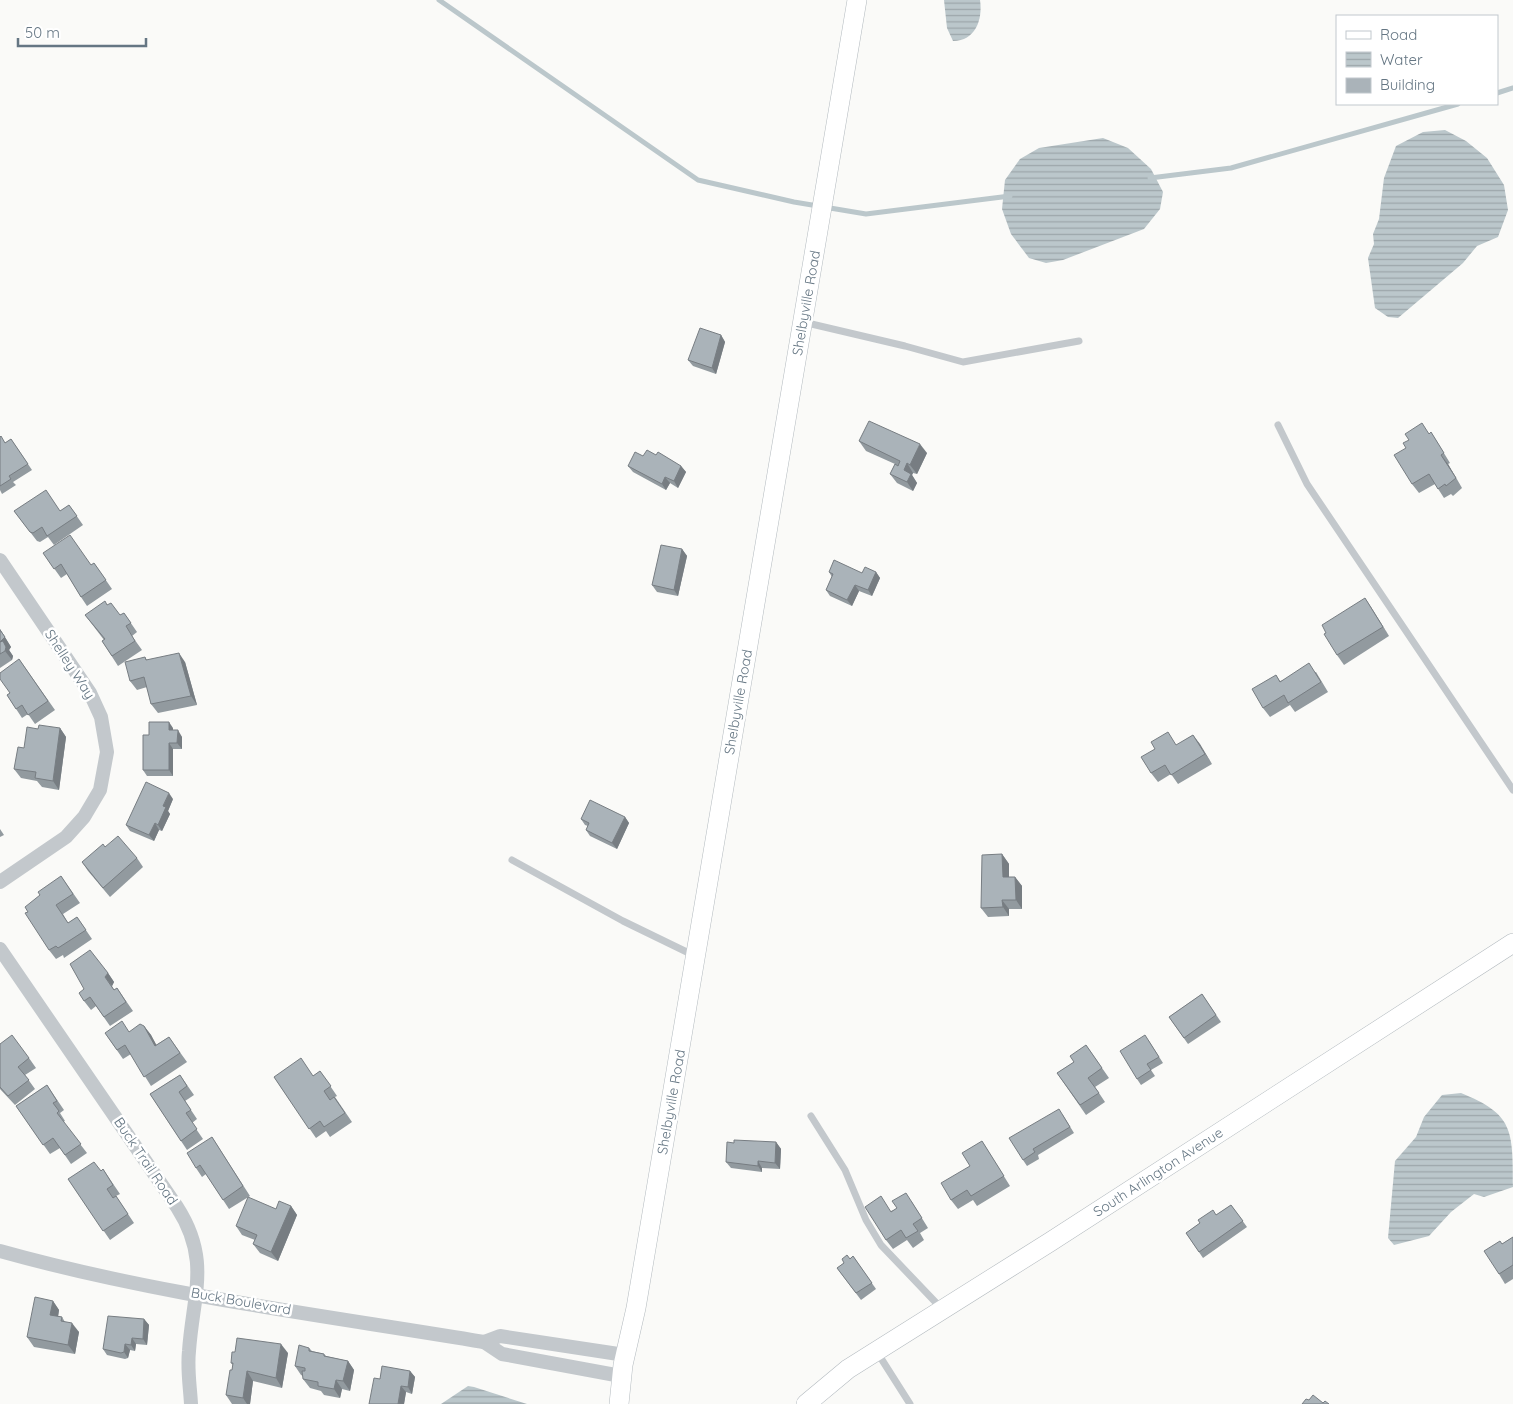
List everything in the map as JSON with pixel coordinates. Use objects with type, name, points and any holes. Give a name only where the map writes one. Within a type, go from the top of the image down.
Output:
[{"type":"main road","name":"Shelbyville Road","points":[[619,1404],[621,1376],[638,1298],[856,0]]},
{"type":"main road","name":"South Arlington Avenue","points":[[806,1404],[829,1383],[876,1351],[943,1310],[1513,943]]},
{"type":"street","name":"Shelley Way","points":[[0,560],[90,693],[101,717],[107,752],[100,790],[84,818],[66,837],[0,882]]},
{"type":"street","name":"Buck Trail Road","points":[[0,949],[186,1221],[198,1261],[197,1294],[189,1352],[191,1404]]},
{"type":"street","name":"Buck Boulevard","points":[[0,1251],[46,1264],[197,1294],[484,1342],[502,1354],[621,1376]]},
{"type":"street","name":"Buck Boulevard","points":[[484,1342],[500,1336],[626,1355]]},
{"type":"lane","points":[[803,322],[906,346],[963,362],[1079,341]]},
{"type":"lane","points":[[1278,425],[1307,484],[1513,790]]},
{"type":"lane","points":[[512,860],[623,921],[696,956]]},
{"type":"lane","points":[[811,1116],[845,1170],[866,1220],[881,1245],[943,1310]]},
{"type":"lane","points":[[876,1351],[910,1404]]},
{"type":"water","points":[[944,0],[980,0],[979,22],[967,37],[953,41],[947,28]]},
{"type":"water","points":[[1445,130],[1466,141],[1487,158],[1504,185],[1508,210],[1498,237],[1477,246],[1463,263],[1398,318],[1388,317],[1375,308],[1368,258],[1374,244],[1373,234],[1379,219],[1384,178],[1396,146],[1423,132]]},
{"type":"water","points":[[1103,138],[1128,148],[1151,169],[1163,192],[1160,209],[1144,229],[1063,260],[1046,263],[1029,258],[1011,234],[1002,209],[1005,180],[1020,159],[1039,148]]},
{"type":"water","points":[[1461,1093],[1491,1108],[1506,1126],[1512,1151],[1513,1187],[1484,1197],[1474,1194],[1451,1212],[1429,1236],[1394,1245],[1388,1238],[1395,1161],[1416,1137],[1424,1117],[1442,1095]]},
{"type":"water","points":[[468,1386],[474,1387],[527,1404],[441,1404]]},
{"type":"building","points":[[700,328],[721,335],[712,368],[688,360]]},
{"type":"building","points":[[869,421],[920,444],[910,465],[907,463],[904,470],[911,474],[907,482],[890,474],[895,464],[898,466],[900,461],[859,441]]},
{"type":"building","points":[[1422,423],[1429,434],[1431,432],[1444,453],[1441,455],[1456,478],[1446,486],[1445,484],[1438,489],[1429,474],[1412,484],[1394,455],[1406,448],[1403,443],[1409,440],[1405,434]]},
{"type":"building","points":[[0,437],[5,443],[11,439],[28,464],[9,476],[11,479],[0,486]]},
{"type":"building","points":[[647,450],[656,455],[658,452],[681,466],[674,481],[665,477],[662,484],[628,466],[635,452],[643,456]]},
{"type":"building","points":[[46,490],[60,511],[69,505],[77,516],[47,536],[42,527],[33,533],[30,532],[14,511]]},
{"type":"building","points":[[70,535],[91,565],[94,563],[106,580],[81,597],[61,564],[54,569],[43,553]]},
{"type":"building","points":[[661,545],[682,549],[674,590],[652,585]]},
{"type":"building","points":[[834,560],[862,573],[865,567],[876,572],[868,590],[855,585],[847,600],[826,590],[833,574],[829,572]]},
{"type":"building","points":[[1365,598],[1383,627],[1337,655],[1324,634],[1326,633],[1322,625]]},
{"type":"building","points":[[105,601],[107,605],[111,603],[120,615],[124,613],[131,623],[126,626],[135,641],[112,656],[102,641],[105,639],[85,615]]},
{"type":"building","points":[[0,630],[5,637],[0,642]]},
{"type":"building","points":[[3,641],[6,647],[5,651],[0,654],[0,642]]},
{"type":"building","points":[[179,653],[191,696],[151,704],[144,677],[130,681],[125,662],[145,657],[146,660]]},
{"type":"building","points":[[19,659],[48,701],[28,715],[22,705],[16,709],[7,695],[10,693],[0,679],[0,673]]},
{"type":"building","points":[[1309,663],[1321,682],[1288,703],[1284,695],[1263,708],[1252,689],[1276,675],[1280,682]]},
{"type":"building","points":[[149,722],[169,722],[169,730],[178,730],[177,743],[169,743],[169,770],[143,770],[143,735],[149,735]]},
{"type":"building","points":[[39,725],[60,728],[53,781],[35,778],[36,772],[14,769],[18,747],[24,748],[27,727],[38,729]]},
{"type":"building","points":[[1168,732],[1176,745],[1193,735],[1205,754],[1171,775],[1165,765],[1151,773],[1141,757],[1155,749],[1151,742]]},
{"type":"building","points":[[146,782],[169,793],[163,806],[166,807],[158,825],[155,823],[149,835],[126,825]]},
{"type":"building","points":[[590,800],[625,817],[612,843],[586,830],[589,823],[581,819]]},
{"type":"building","points":[[118,836],[137,858],[103,888],[82,862],[103,844],[105,847]]},
{"type":"building","points":[[1002,854],[1003,877],[1015,877],[1016,900],[1002,900],[1003,907],[981,908],[982,855]]},
{"type":"building","points":[[61,876],[73,894],[56,905],[68,923],[77,917],[86,930],[58,948],[56,946],[49,950],[25,913],[28,912],[25,907],[40,895],[38,892]]},
{"type":"building","points":[[90,950],[108,973],[105,977],[114,990],[117,988],[126,1002],[104,1017],[90,997],[84,1001],[79,993],[84,989],[70,964]]},
{"type":"building","points":[[1202,994],[1216,1015],[1184,1038],[1169,1017]]},
{"type":"building","points":[[122,1021],[129,1032],[140,1024],[144,1026],[155,1046],[169,1037],[180,1053],[144,1077],[125,1045],[117,1050],[105,1033]]},
{"type":"building","points":[[12,1035],[29,1058],[18,1067],[29,1080],[8,1096],[0,1087],[0,1044]]},
{"type":"building","points":[[1145,1035],[1159,1057],[1147,1064],[1151,1070],[1137,1079],[1120,1051]]},
{"type":"building","points":[[1086,1045],[1102,1068],[1088,1078],[1099,1093],[1080,1105],[1057,1073],[1074,1062],[1070,1056]]},
{"type":"building","points":[[301,1058],[313,1076],[320,1071],[331,1086],[324,1091],[330,1100],[334,1097],[345,1113],[324,1127],[320,1121],[309,1129],[274,1077]]},
{"type":"building","points":[[180,1075],[187,1086],[179,1092],[191,1110],[186,1113],[197,1129],[181,1141],[150,1094]]},
{"type":"building","points":[[47,1085],[57,1101],[53,1103],[59,1111],[57,1113],[81,1144],[65,1155],[53,1138],[43,1145],[16,1106]]},
{"type":"building","points":[[1059,1109],[1070,1127],[1033,1149],[1035,1152],[1023,1160],[1009,1138]]},
{"type":"building","points":[[212,1137],[243,1186],[223,1200],[200,1165],[196,1168],[187,1153]]},
{"type":"building","points":[[734,1140],[776,1142],[775,1163],[758,1161],[758,1166],[726,1162],[727,1142],[734,1143]]},
{"type":"building","points":[[982,1141],[1004,1176],[971,1196],[967,1190],[951,1200],[941,1183],[970,1166],[962,1153]]},
{"type":"building","points":[[94,1162],[101,1171],[103,1169],[113,1185],[107,1189],[113,1198],[116,1196],[128,1214],[103,1231],[68,1179]]},
{"type":"building","points":[[906,1193],[922,1218],[913,1224],[918,1231],[906,1238],[901,1230],[886,1240],[865,1207],[881,1196],[891,1212],[897,1208],[892,1201]]},
{"type":"building","points":[[248,1197],[276,1209],[279,1201],[291,1206],[271,1252],[253,1244],[257,1235],[236,1226]]},
{"type":"building","points":[[1231,1205],[1243,1221],[1199,1252],[1186,1233],[1200,1223],[1198,1220],[1213,1210],[1216,1215]]},
{"type":"building","points":[[1513,1237],[1513,1265],[1499,1274],[1484,1251],[1500,1241],[1502,1244]]},
{"type":"building","points":[[847,1255],[850,1259],[853,1256],[872,1283],[856,1293],[837,1268],[844,1263],[842,1259]]},
{"type":"building","points":[[35,1297],[53,1301],[50,1315],[62,1317],[61,1321],[72,1323],[68,1345],[27,1337]]},
{"type":"building","points":[[108,1316],[144,1319],[143,1339],[132,1338],[131,1345],[125,1344],[124,1352],[121,1353],[103,1349]]},
{"type":"building","points":[[237,1338],[281,1344],[276,1378],[247,1371],[243,1398],[226,1395],[233,1363],[231,1363],[232,1352],[235,1352]]},
{"type":"building","points":[[299,1345],[309,1348],[309,1351],[324,1354],[324,1356],[348,1361],[343,1381],[336,1380],[334,1389],[318,1386],[318,1382],[303,1379],[302,1371],[305,1371],[305,1368],[295,1366]]},
{"type":"building","points":[[382,1366],[410,1371],[408,1387],[401,1386],[398,1404],[369,1404],[374,1378],[380,1379]]},
{"type":"building","points":[[1313,1395],[1323,1403],[1325,1401],[1329,1404],[1302,1404]]},
{"type":"waterway","points":[[439,0],[698,180],[794,202],[866,214],[1010,196]]},
{"type":"waterway","points":[[1498,93],[1513,88]]},
{"type":"waterway","points":[[1150,178],[1231,168],[1454,105]]}]
